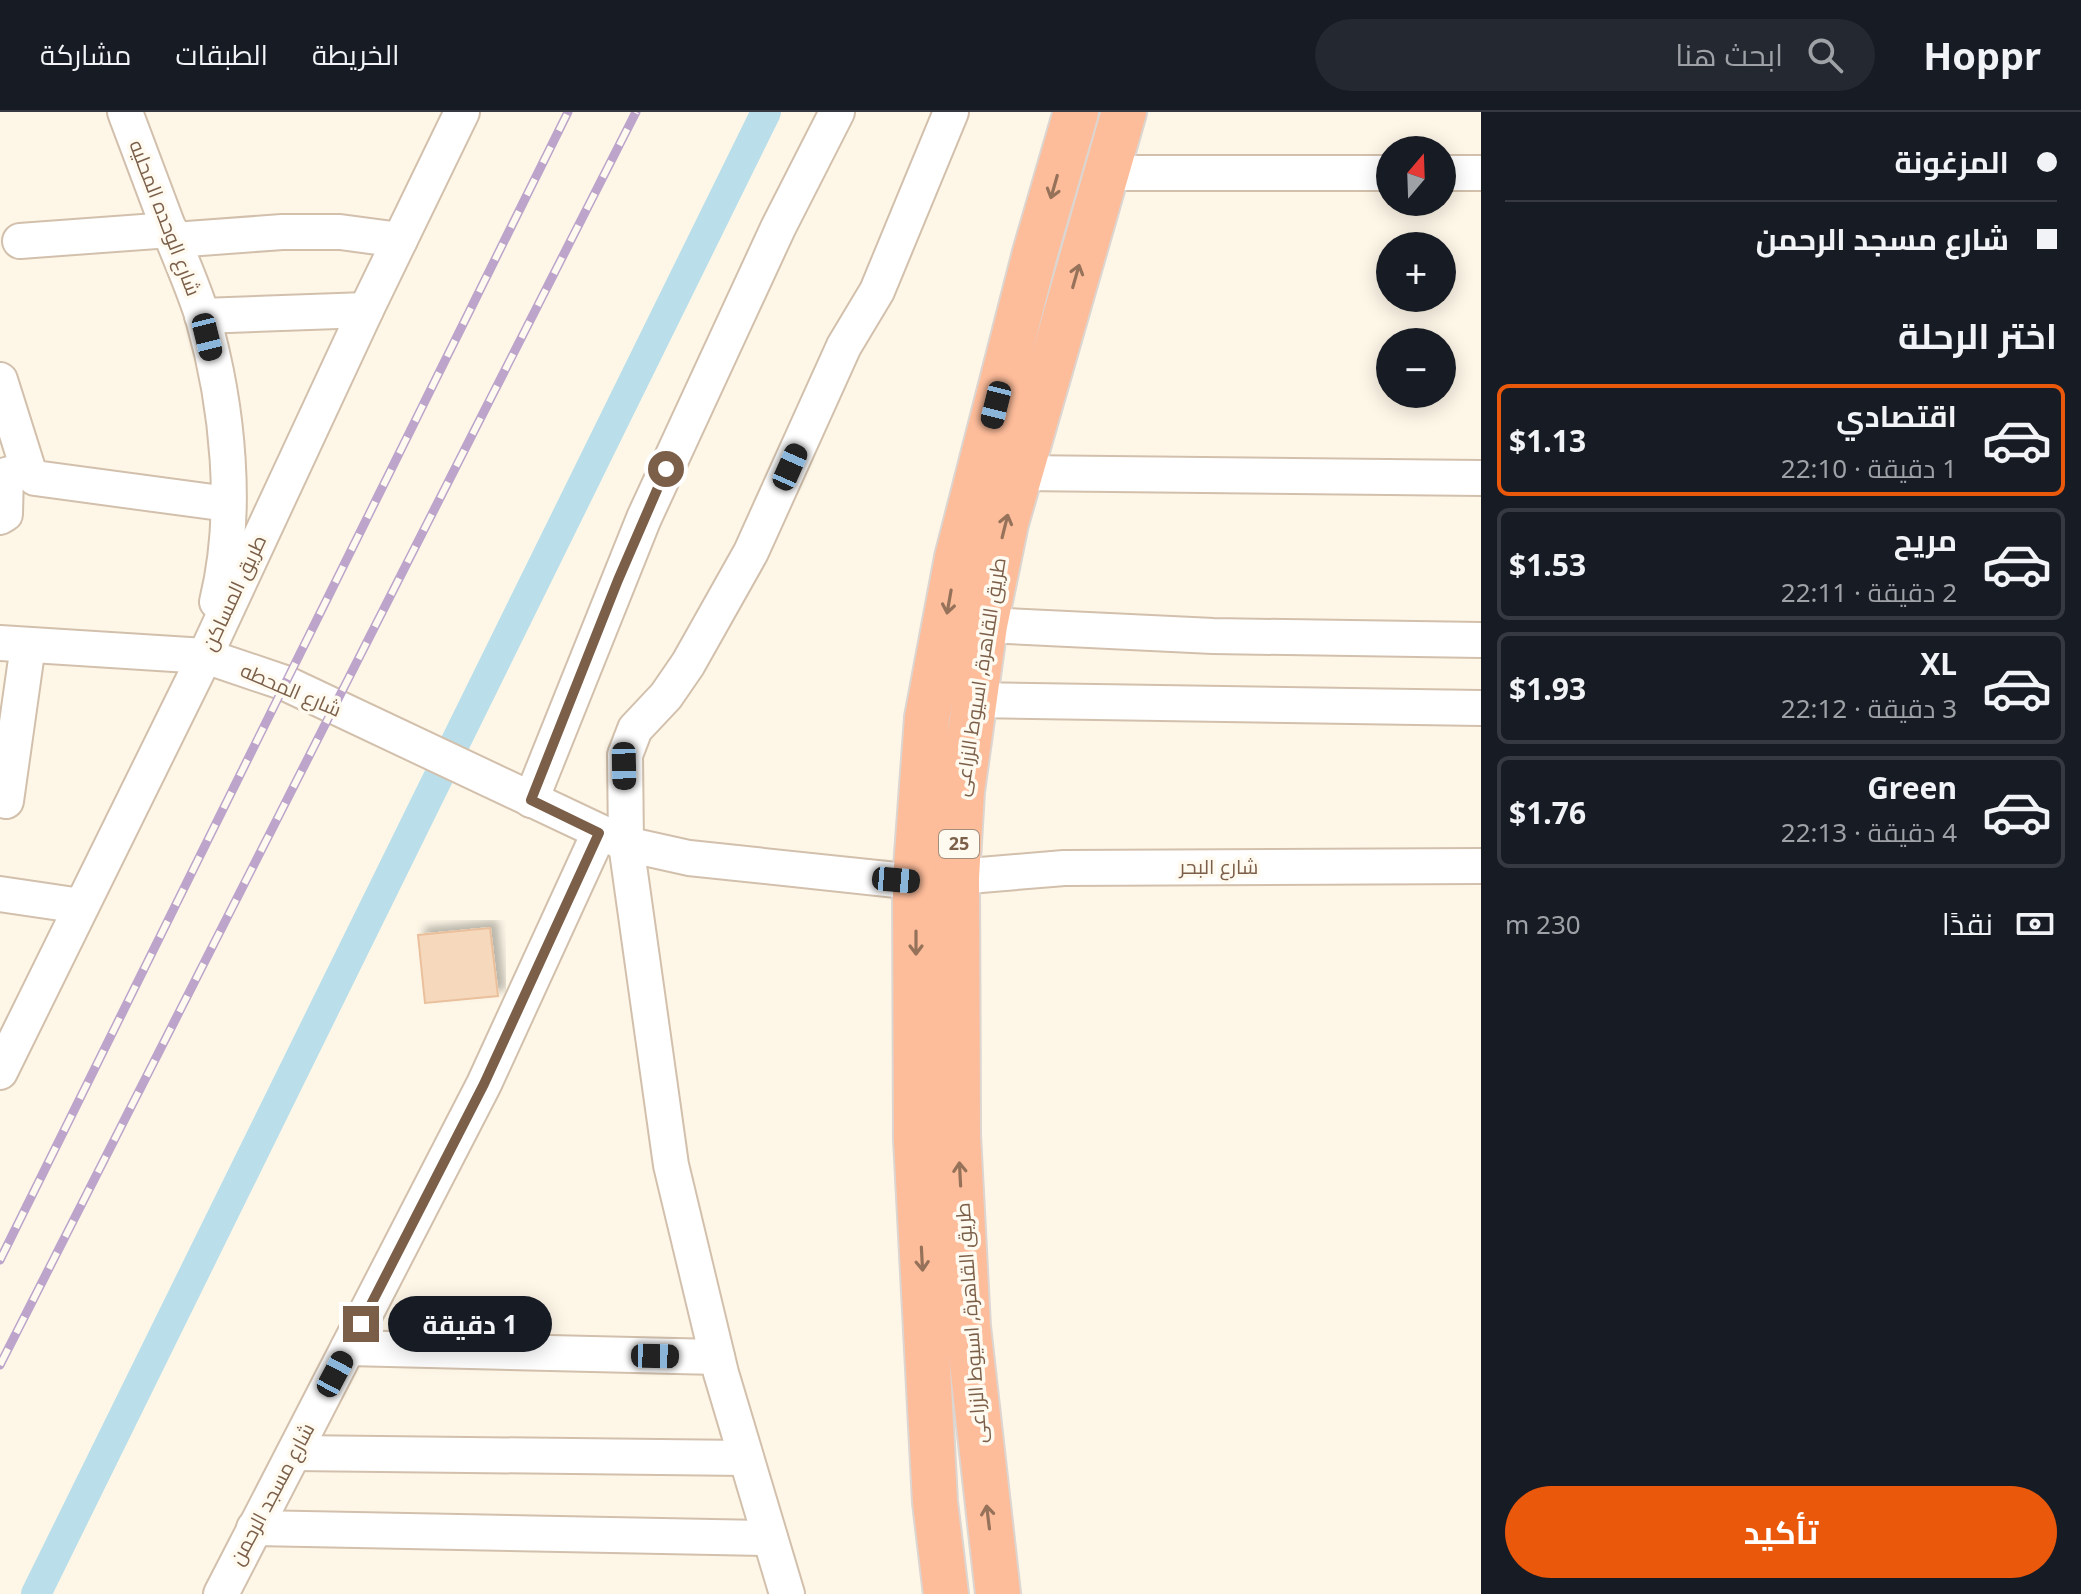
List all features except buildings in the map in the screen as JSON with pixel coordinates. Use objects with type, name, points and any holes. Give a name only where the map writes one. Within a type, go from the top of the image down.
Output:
[{"type":"highway","name":"طريق القاهرة, اسيوط الزراعى","points":[[998,1594],[968,1327],[958,1135],[936,880],[927,718],[957,558],[1035,253],[1076,112]]},
{"type":"highway","name":"طريق القاهرة, اسيوط الزراعى","points":[[946,1594],[935,1502],[916,1139],[936,880],[962,791],[985,625],[1006,523],[1124,112]]},
{"type":"street","name":"شارع الوحده المحليه","points":[[125,112],[202,316],[218,381],[227,447],[228,504],[223,581],[205,656]]},
{"type":"street","name":"طريق المساكن","points":[[1,1067],[205,656],[462,112]]},
{"type":"street","points":[[531,800],[649,506],[778,228],[837,112]]},
{"type":"street","points":[[787,1594],[717,1357],[671,1165],[612,839],[631,736],[666,696],[688,664],[751,552],[844,346],[877,291],[951,112]]},
{"type":"street","points":[[1105,173],[1376,173]]},
{"type":"street","points":[[1456,173],[1481,173]]},
{"type":"street","points":[[20,241],[282,232],[340,232],[400,240]]},
{"type":"street","points":[[202,316],[366,310]]},
{"type":"street","points":[[0,380],[32,476],[228,504]]},
{"type":"street","points":[[0,517],[5,514],[6,475],[28,469]]},
{"type":"street","points":[[1020,473],[1481,478]]},
{"type":"street","points":[[985,625],[1213,636],[1481,640]]},
{"type":"street","points":[[6,801],[14,644]]},
{"type":"street","name":"شارع المحطه","points":[[14,644],[205,656],[285,683],[475,774]]},
{"type":"street","points":[[974,700],[1481,708]]},
{"type":"street","name":"شارع البحر","points":[[475,774],[612,839],[689,858],[936,880],[1064,868],[1481,866]]},
{"type":"street","name":"شارع مسجد الرحمن","points":[[221,1594],[612,839]]},
{"type":"street","points":[[0,894],[81,906]]},
{"type":"street","points":[[348,1348],[717,1357]]},
{"type":"street","points":[[294,1453],[746,1458]]},
{"type":"street","points":[[254,1528],[770,1538]]},
{"type":"waterway","points":[[36,1594],[766,112]]},
{"type":"railway","points":[[0,1260],[568,112]]},
{"type":"railway","points":[[0,1365],[636,112]]},
{"type":"route","points":[[361,1324],[484,1084],[599,833],[531,800],[618,580],[666,469]]}]
